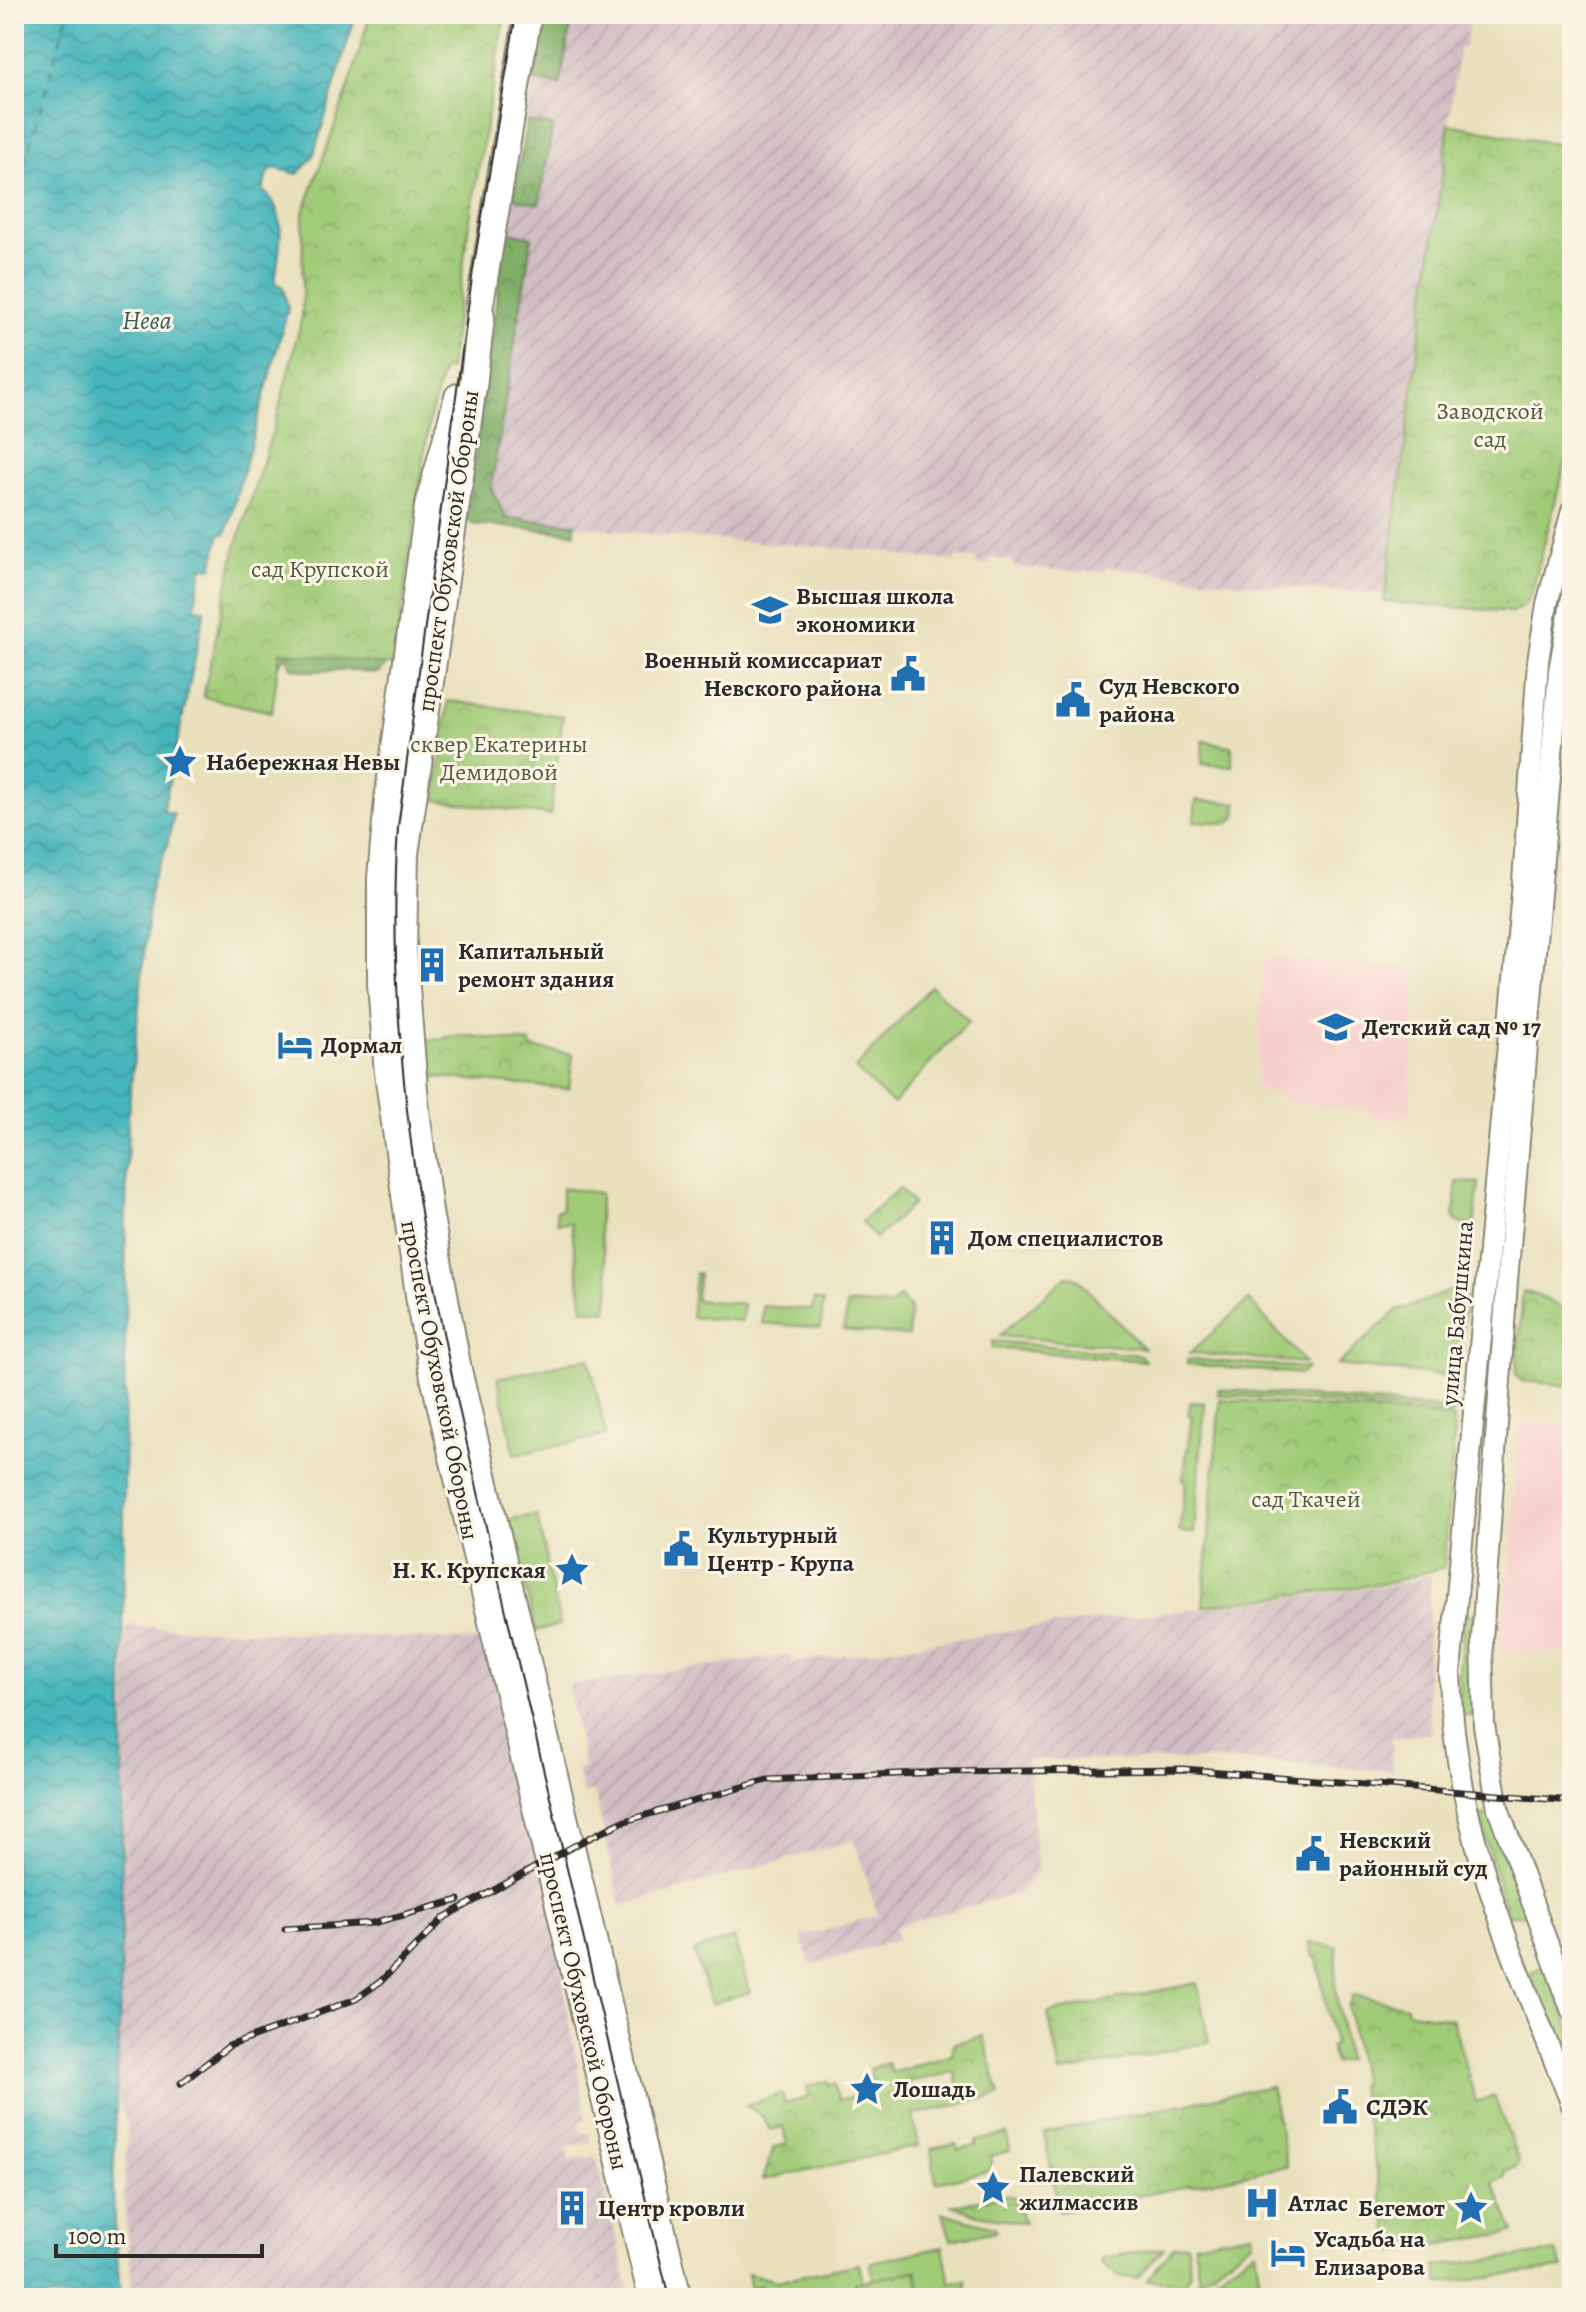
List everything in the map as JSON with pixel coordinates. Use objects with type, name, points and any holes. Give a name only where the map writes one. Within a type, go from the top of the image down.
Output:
[{"type":"main road","name":"проспект Обуховской Обороны","points":[[528,14],[479,309],[481,317],[473,386],[405,854],[403,950],[414,1094],[429,1212],[458,1370],[678,2298]]},
{"type":"main road","name":"проспект Обуховской Обороны","points":[[479,309],[473,316],[463,380],[429,497],[384,826],[380,943],[387,1061],[403,1192],[434,1377],[652,2298]]},
{"type":"street","name":"улица Бабушкина","points":[[1572,511],[1547,604],[1538,661],[1503,1111],[1453,1623],[1453,1732],[1465,1804],[1490,1896],[1572,2105]]},
{"type":"street","name":"улица Бабушкина","points":[[1572,597],[1559,671],[1507,1281],[1482,1639],[1484,1725],[1498,1808],[1528,1899],[1572,2011]]},
{"type":"street","points":[[1453,1732],[1484,1725]]},
{"type":"street","points":[[1465,1804],[1498,1808]]},
{"type":"shaded area","points":[[545,14],[1470,14],[1465,48],[1459,48],[1384,594],[1273,587],[1108,567],[1102,571],[1079,572],[1014,567],[1011,560],[990,558],[989,565],[976,564],[976,558],[957,557],[956,561],[893,555],[893,552],[667,536],[506,518],[491,488],[525,272],[505,231]]},
{"type":"shaded area","name":"Детский сад № 17","points":[[1263,959],[1415,968],[1410,1109],[1402,1118],[1374,1117],[1368,1110],[1294,1103],[1256,1086]]},
{"type":"shaded area","points":[[1523,1422],[1572,1426],[1572,1652],[1501,1653],[1499,1637],[1501,1618],[1506,1618],[1518,1425]]},
{"type":"shaded area","points":[[1431,1575],[1427,1671],[1431,1733],[1392,1738],[1392,1771],[1235,1760],[1028,1760],[1037,1871],[1019,1893],[895,1926],[898,1940],[810,1965],[802,1937],[878,1915],[854,1840],[621,1906],[594,1791],[583,1793],[577,1770],[584,1767],[568,1685],[790,1655],[792,1663],[1016,1630],[1398,1585]]},
{"type":"shaded area","points":[[126,1626],[484,1641],[546,1881],[586,2118],[579,2123],[582,2133],[590,2133],[591,2142],[567,2147],[569,2161],[596,2156],[631,2298],[133,2298],[124,2199],[127,2125],[115,2081],[121,1968]]},
{"type":"green space","name":"сад Крупской","points":[[370,14],[505,14],[468,230],[449,370],[443,370],[429,422],[394,666],[280,651],[272,712],[203,697],[235,550],[277,417],[302,317],[303,213],[349,86]]},
{"type":"green space","points":[[547,14],[573,14],[560,85],[534,80]]},
{"type":"green space","points":[[527,121],[553,126],[539,204],[513,198]]},
{"type":"green space","name":"Заводской сад","points":[[1449,124],[1572,147],[1572,437],[1532,591],[1525,605],[1513,612],[1384,602]]},
{"type":"green space","points":[[506,231],[532,237],[491,488],[506,518],[575,524],[575,533],[472,524],[466,520]]},
{"type":"green space","points":[[240,633],[386,664],[379,673],[305,671],[291,667],[286,655],[276,669]]},
{"type":"green space","name":"сквер Екатерины Демидовой","points":[[448,701],[563,716],[550,815],[435,800]]},
{"type":"green space","points":[[1203,741],[1232,746],[1232,766],[1202,764]]},
{"type":"green space","points":[[1196,800],[1237,803],[1236,817],[1228,823],[1194,821]]},
{"type":"green space","points":[[931,986],[969,1021],[893,1104],[855,1069]]},
{"type":"green space","points":[[462,1035],[530,1043],[532,1048],[573,1054],[569,1089],[427,1076],[423,1041]]},
{"type":"green space","points":[[1457,1182],[1479,1183],[1474,1226],[1459,1223],[1454,1218]]},
{"type":"green space","points":[[562,1188],[600,1193],[599,1228],[610,1286],[607,1311],[583,1309],[571,1223],[557,1223],[556,1210],[562,1209]]},
{"type":"green space","points":[[899,1188],[913,1204],[876,1238],[861,1222]]},
{"type":"green space","points":[[695,1273],[699,1273],[696,1300],[743,1304],[742,1321],[691,1317]]},
{"type":"green space","points":[[1067,1276],[1077,1278],[1143,1348],[999,1336]]},
{"type":"green space","points":[[1458,1288],[1464,1289],[1466,1298],[1458,1377],[1337,1365],[1396,1311]]},
{"type":"green space","points":[[1523,1291],[1544,1298],[1572,1314],[1572,1386],[1521,1381],[1516,1375]]},
{"type":"green space","points":[[900,1297],[910,1308],[908,1336],[844,1330],[847,1304],[890,1306]]},
{"type":"green space","points":[[814,1299],[823,1302],[821,1328],[762,1323],[763,1306],[812,1310]]},
{"type":"green space","points":[[1249,1300],[1305,1363],[1190,1353]]},
{"type":"green space","points":[[993,1341],[1140,1355],[1145,1361],[992,1348]]},
{"type":"green space","points":[[589,1358],[606,1435],[515,1455],[498,1378]]},
{"type":"green space","points":[[1187,1359],[1307,1368],[1301,1374],[1187,1364]]},
{"type":"green space","points":[[1218,1389],[1453,1409],[1452,1414],[1218,1394]]},
{"type":"green space","name":"сад Ткачей","points":[[1220,1399],[1452,1417],[1454,1436],[1444,1567],[1389,1583],[1203,1606]]},
{"type":"green space","points":[[1190,1402],[1205,1403],[1194,1533],[1179,1532],[1192,1416],[1188,1416]]},
{"type":"green space","points":[[537,1515],[560,1625],[536,1631],[509,1519]]},
{"type":"green space","points":[[1465,1613],[1475,1616],[1472,1716],[1461,1715],[1458,1677]]},
{"type":"green space","points":[[1479,1815],[1492,1817],[1525,1910],[1522,1915],[1507,1915]]},
{"type":"green space","points":[[734,1938],[750,1992],[711,2004],[694,1951]]},
{"type":"green space","points":[[1309,1942],[1337,1947],[1335,1989],[1347,2060],[1334,2063],[1330,2046],[1334,2045],[1317,1958],[1313,1957]]},
{"type":"green space","points":[[1540,1967],[1548,1970],[1572,2033],[1572,2088],[1530,1974]]},
{"type":"green space","points":[[1197,1983],[1209,2042],[1060,2073],[1048,2013]]},
{"type":"green space","points":[[1353,1995],[1407,2006],[1406,2011],[1452,2019],[1476,2102],[1494,2096],[1519,2161],[1516,2167],[1505,2171],[1506,2176],[1493,2182],[1514,2232],[1393,2252],[1359,2085],[1362,2084],[1348,2007]]},
{"type":"green space","points":[[983,2036],[1000,2095],[913,2115],[919,2146],[763,2180],[774,2147],[787,2144],[783,2127],[770,2130],[762,2116],[746,2105],[782,2094],[785,2104],[809,2097],[807,2087],[827,2081],[829,2085],[834,2084],[839,2100],[874,2091],[869,2069],[888,2063],[892,2073],[952,2055],[954,2043]],"holes":[[[955,2072],[959,2088],[911,2099],[908,2082]]]},
{"type":"green space","points":[[1271,2086],[1287,2166],[1059,2212],[1044,2133]]},
{"type":"green space","points":[[1007,2134],[1010,2151],[991,2156],[993,2170],[936,2183],[931,2149],[956,2144],[958,2150],[976,2146],[976,2141]]},
{"type":"green space","points":[[1007,2195],[1015,2198],[1024,2223],[978,2215],[952,2205]]},
{"type":"green space","points":[[943,2213],[994,2227],[996,2231],[951,2240]]},
{"type":"green space","points":[[1252,2233],[1253,2241],[1199,2281],[1194,2243]]},
{"type":"green space","points":[[1187,2244],[1190,2273],[1184,2282],[1147,2280],[1174,2246]]},
{"type":"green space","points":[[943,2247],[950,2282],[966,2280],[967,2293],[954,2298],[922,2298],[916,2271],[873,2280],[871,2262]]},
{"type":"green space","points":[[1164,2248],[1137,2278],[1120,2277],[1102,2263],[1101,2258]]},
{"type":"green space","points":[[1255,2250],[1261,2289],[1210,2285],[1208,2282]]},
{"type":"green space","points":[[1556,2252],[1563,2268],[1439,2283],[1436,2266]]},
{"type":"green space","points":[[859,2264],[863,2282],[855,2284],[858,2298],[765,2298],[762,2285],[750,2288],[748,2273],[776,2281]]},
{"type":"green space","points":[[916,2271],[922,2298],[858,2298],[855,2283]]},
{"type":"water","name":"Нева","points":[[14,14],[356,14],[313,157],[298,174],[274,168],[267,174],[263,191],[277,210],[281,234],[275,283],[283,287],[288,309],[226,534],[220,534],[212,568],[203,567],[194,607],[205,610],[163,811],[174,814],[166,850],[151,883],[128,1116],[121,1968],[113,2192],[120,2298],[14,2298]]},
{"type":"ferry route","points":[[14,199],[68,14]]},
{"type":"tram line","points":[[516,14],[473,270],[398,827],[395,928],[399,1027],[409,1127],[441,1323],[507,1616],[669,2298]]},
{"type":"railway","points":[[181,2083],[229,2046],[356,1999],[381,1981],[445,1917],[583,1841],[622,1822],[767,1780],[940,1772],[1183,1769],[1572,1801]]},
{"type":"railway","points":[[285,1929],[373,1923],[459,1900]]},
{"type":"place","name":"Высшая школа экономики","points":[[770,610]]},
{"type":"place","name":"Военный комиссариат Невского района","points":[[908,674]]},
{"type":"place","name":"Суд Невского района","points":[[1073,700]]},
{"type":"place","name":"Набережная Невы","points":[[180,762]]},
{"type":"place","name":"Капитальный ремонт здания","points":[[432,965]]},
{"type":"place","name":"Детский сад № 17","points":[[1336,1027]]},
{"type":"place","name":"Дормал","points":[[295,1045]]},
{"type":"place","name":"Дом специалистов","points":[[942,1238]]},
{"type":"place","name":"Культурный Центр - Крупа","points":[[681,1549]]},
{"type":"place","name":"Н. К. Крупская","points":[[572,1570]]},
{"type":"place","name":"Невский районный суд","points":[[1313,1854]]},
{"type":"place","name":"Лошадь","points":[[867,2089]]},
{"type":"place","name":"СДЭК","points":[[1340,2107]]},
{"type":"place","name":"Палевский жилмассив","points":[[993,2188]]},
{"type":"place","name":"Атлас","points":[[1262,2203]]},
{"type":"place","name":"Центр кровли","points":[[572,2208]]},
{"type":"place","name":"Бегемот","points":[[1471,2208]]},
{"type":"place","name":"Усадьба на Елизарова","points":[[1288,2253]]}]
